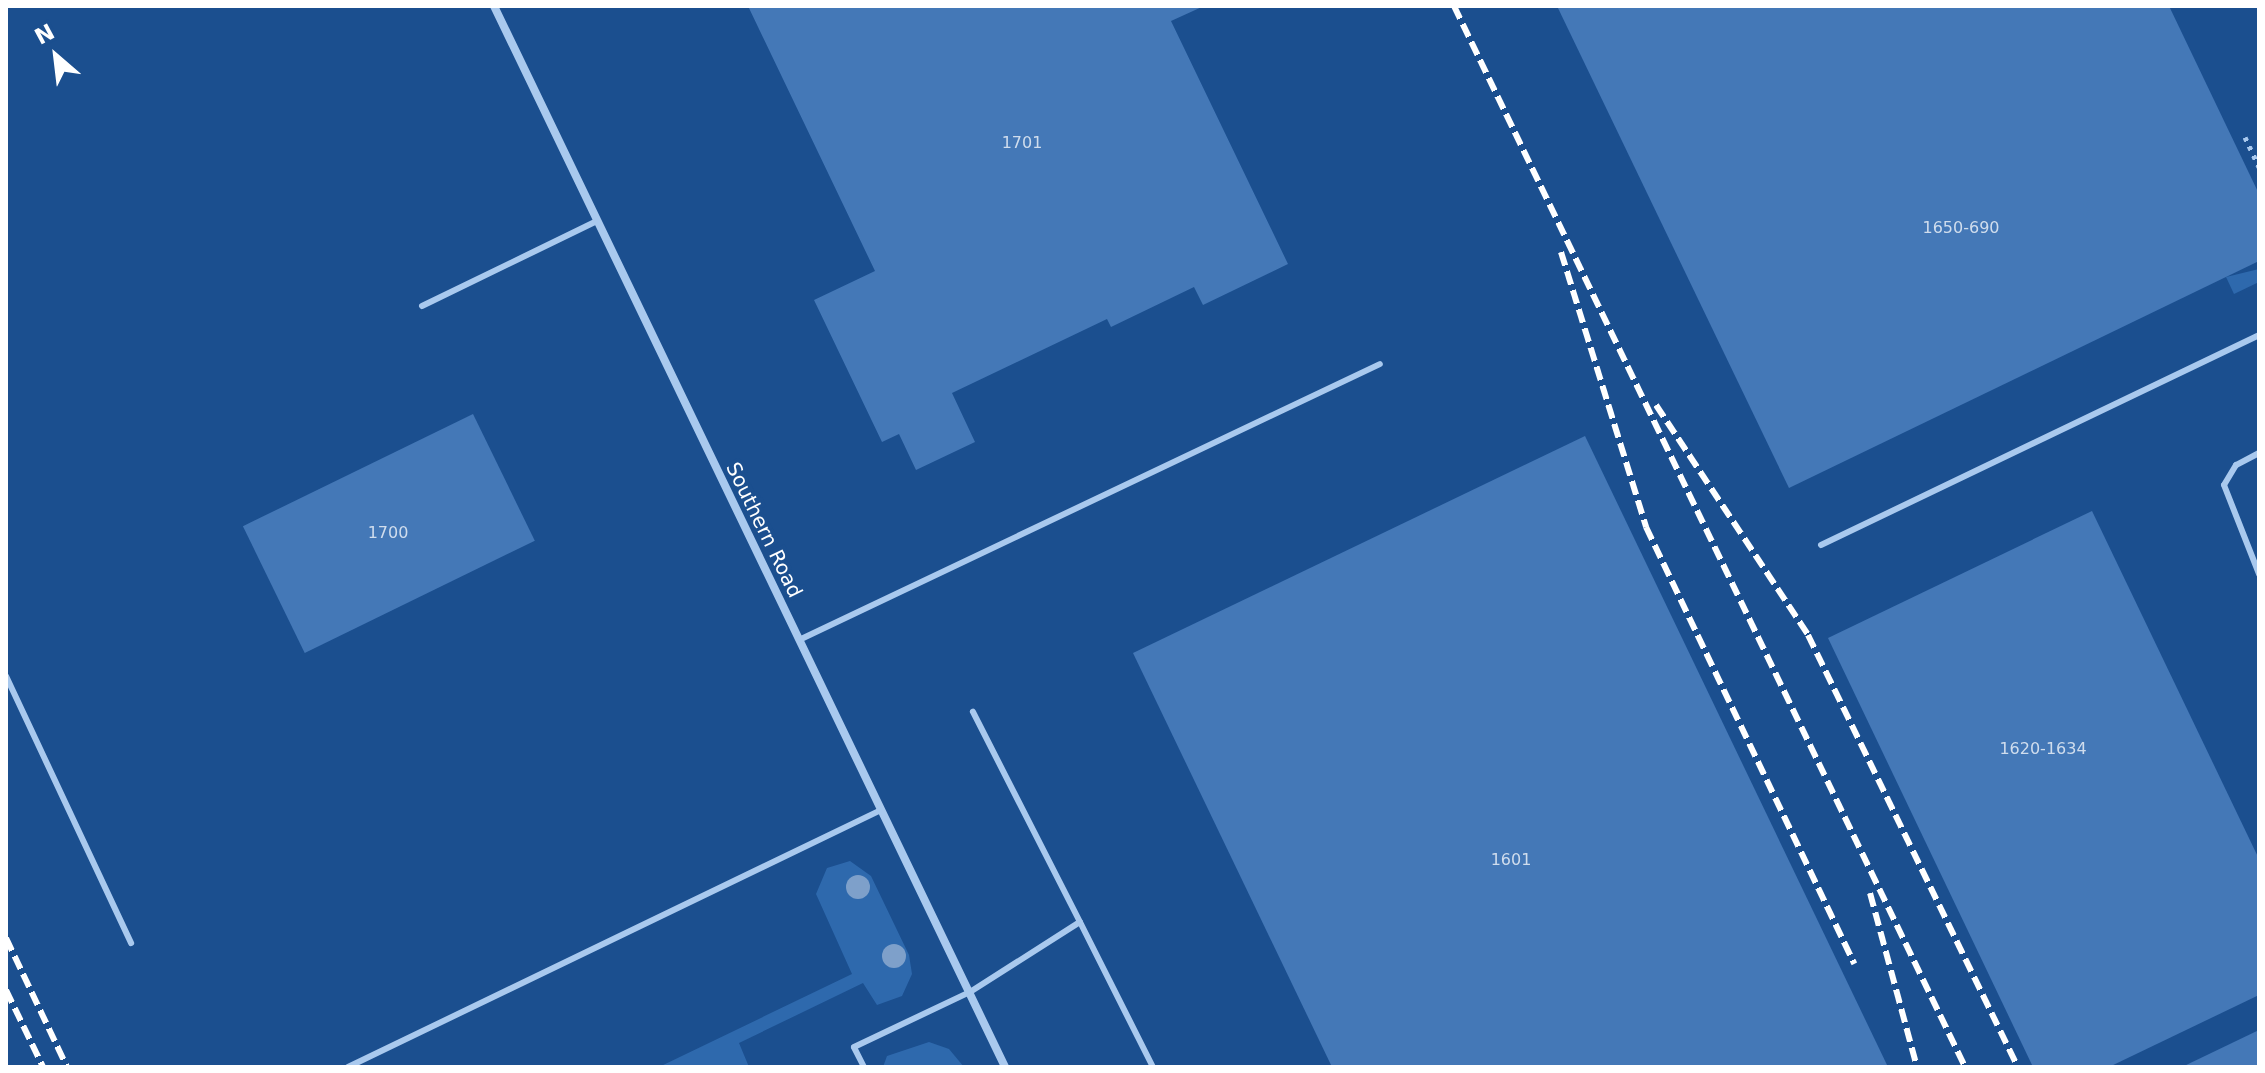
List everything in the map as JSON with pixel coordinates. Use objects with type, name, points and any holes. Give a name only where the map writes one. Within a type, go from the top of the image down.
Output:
[{"type":"street","name":"Southern Road","points":[[494,6],[1005,1067]]},
{"type":"lane","points":[[422,306],[597,221]]},
{"type":"lane","points":[[1821,545],[2259,335]]},
{"type":"lane","points":[[799,640],[1380,364]]},
{"type":"lane","points":[[2259,453],[2236,465],[2225,497],[2259,574]]},
{"type":"lane","points":[[6,676],[131,943]]},
{"type":"lane","points":[[973,712],[1153,1067]]},
{"type":"lane","points":[[348,1067],[881,810]]},
{"type":"lane","points":[[864,1067],[854,1047],[970,992],[1080,922]]},
{"type":"lane","points":[[369,1057],[374,1067]]},
{"type":"path","points":[[2245,137],[2259,167]]},
{"type":"shaded area","points":[[2259,269],[2259,282],[2234,294],[2226,277]]},
{"type":"shaded area","points":[[850,861],[871,876],[909,955],[912,974],[902,996],[877,1005],[863,983],[739,1043],[749,1067],[659,1067],[852,974],[816,894],[827,868]]},
{"type":"shaded area","points":[[929,1042],[949,1049],[964,1067],[883,1067],[887,1056]]},
{"type":"building","points":[[748,6],[1204,6],[1171,21],[1288,264],[1203,305],[1194,287],[1111,327],[1107,319],[952,393],[975,442],[916,470],[899,434],[882,442],[814,300],[875,271]]},
{"type":"building","points":[[1557,6],[2169,6],[2259,194],[2259,261],[1789,488]]},
{"type":"building","points":[[473,414],[535,541],[305,653],[243,526]]},
{"type":"building","points":[[1585,436],[1888,1067],[1332,1067],[1133,653]]},
{"type":"building","points":[[2092,511],[2259,859],[2259,995],[2109,1067],[2033,1067],[1828,638]]},
{"type":"building","points":[[2259,1030],[2259,1067],[2182,1067]]},
{"type":"railway","points":[[1454,6],[1965,1067]]},
{"type":"railway","points":[[1561,252],[1646,527],[1854,964]]},
{"type":"railway","points":[[1656,405],[1808,635],[2018,1067]]},
{"type":"railway","points":[[1870,893],[1917,1067]]},
{"type":"railway","points":[[6,938],[67,1067]]},
{"type":"railway","points":[[6,990],[43,1067]]}]
